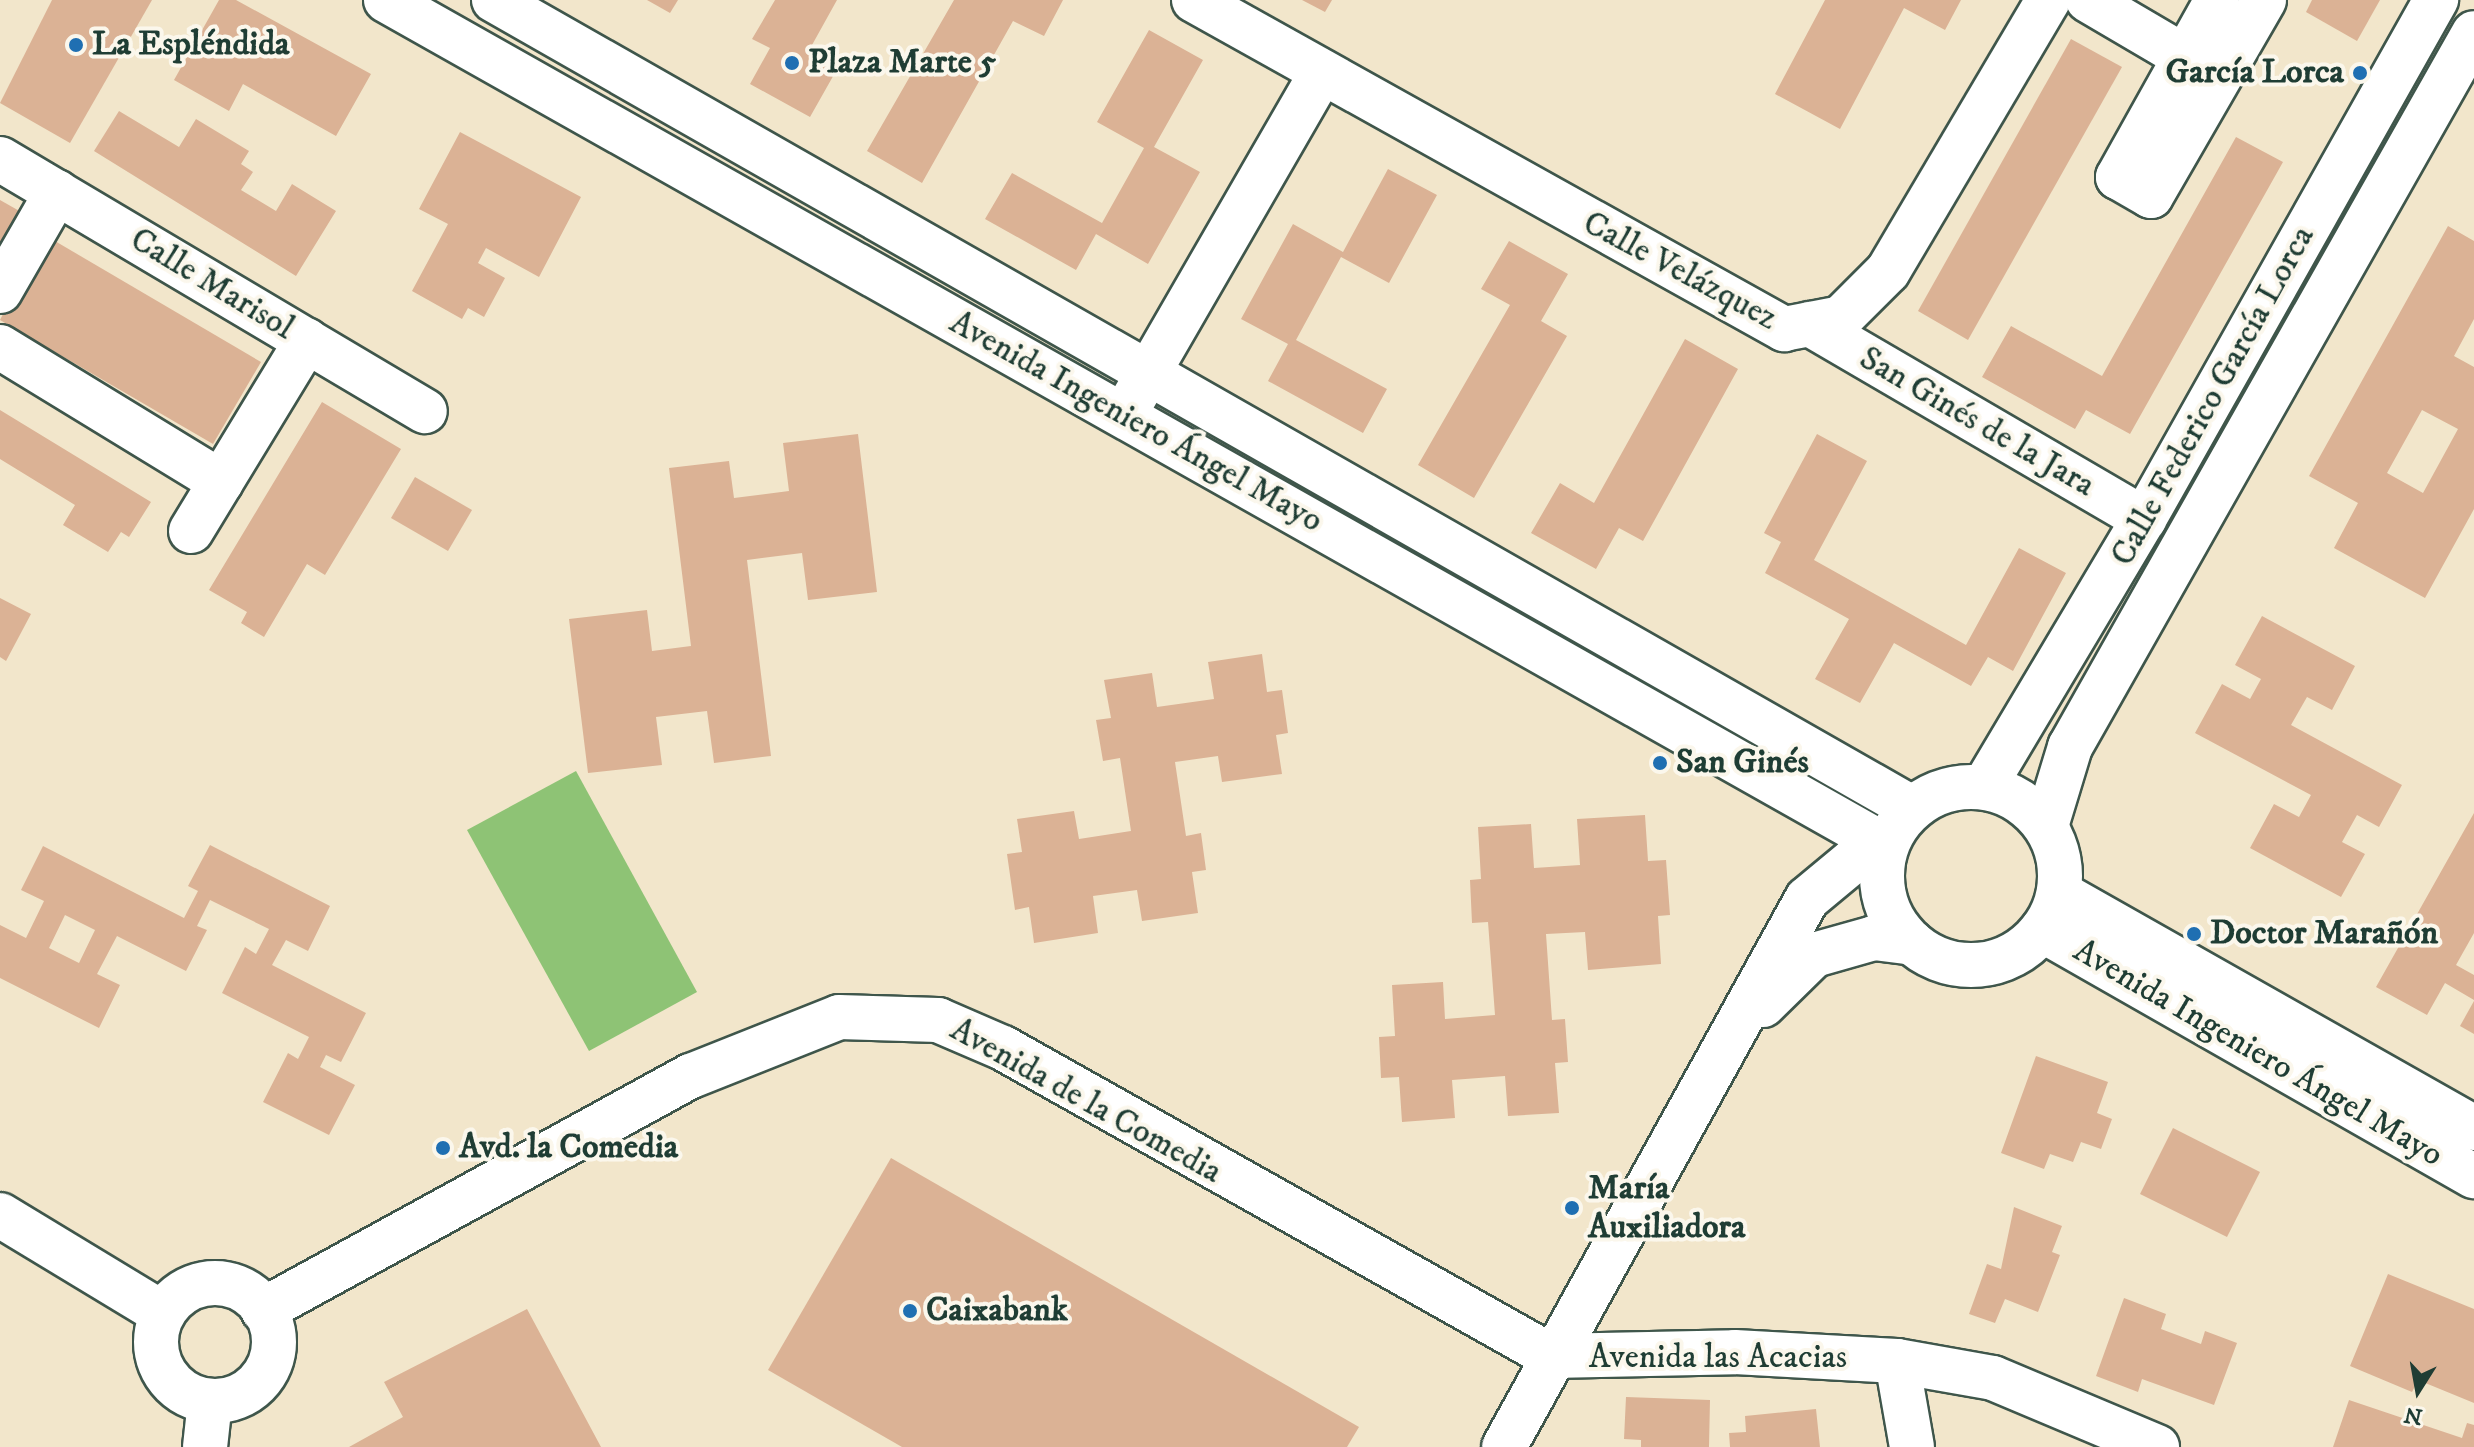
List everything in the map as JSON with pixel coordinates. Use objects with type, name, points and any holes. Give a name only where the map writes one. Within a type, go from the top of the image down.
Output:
[{"type":"street","name":"Avenida Ingeniero Ángel Mayo","points":[[386,0],[1886,846]]},
{"type":"street","name":"Avenida Ingeniero Ángel Mayo","points":[[494,0],[1912,808]]},
{"type":"street","name":"Calle Velázquez","points":[[1194,0],[1784,329],[1841,318],[1888,271],[2048,0]]},
{"type":"street","points":[[2088,0],[2185,57]]},
{"type":"street","points":[[2203,5],[2185,57],[2118,177],[2151,196],[2264,0]]},
{"type":"street","name":"Calle Federico García Lorca","points":[[1984,787],[2144,519],[2436,0]]},
{"type":"street","name":"Calle Federico García Lorca","points":[[2046,826],[2070,747],[2474,33]]},
{"type":"street","points":[[1124,415],[1322,72]]},
{"type":"street","name":"Calle Marisol","points":[[0,159],[425,411]]},
{"type":"street","points":[[0,291],[57,192]]},
{"type":"street","name":"San Ginés de la Jara","points":[[1810,324],[2144,519]]},
{"type":"street","points":[[191,531],[307,340]]},
{"type":"street","points":[[0,347],[221,482]]},
{"type":"street","name":"Avenida Ingeniero Ángel Mayo","points":[[1984,787],[2019,800],[2046,826],[2059,858],[2051,912],[2015,954],[1980,964],[1943,961],[1912,943],[1885,903],[1886,846],[1912,808],[1945,790],[1984,787]]},
{"type":"street","points":[[1504,1447],[1551,1356],[1807,899],[1825,852],[1826,830],[1815,806]]},
{"type":"street","points":[[1807,899],[1854,860],[1886,846]]},
{"type":"street","name":"Avenida Ingeniero Ángel Mayo","points":[[2051,912],[2474,1128]]},
{"type":"street","name":"Avenida Ingeniero Ángel Mayo","points":[[2051,912],[2474,1176]]},
{"type":"street","points":[[1717,1063],[1814,955],[1874,938],[1912,943]]},
{"type":"street","name":"Avenida de la Comedia","points":[[263,1310],[691,1076],[853,1017],[938,1020],[1003,1048],[1551,1356]]},
{"type":"street","points":[[0,1215],[162,1313]]},
{"type":"street","points":[[211,1281],[242,1288],[263,1310],[274,1336],[267,1370],[247,1391],[210,1401],[175,1384],[163,1369],[156,1351],[162,1313],[183,1292],[211,1281]]},
{"type":"street","name":"Avenida las Acacias","points":[[1551,1356],[1735,1352],[1897,1361],[1993,1378],[2157,1447]]},
{"type":"street","points":[[1897,1361],[1912,1447]]},
{"type":"street","points":[[205,1447],[210,1401]]},
{"type":"green space","points":[[576,771],[697,992],[589,1051],[467,830]]},
{"type":"building","name":"La Espléndida","points":[[52,0],[152,0],[70,143],[0,103]]},
{"type":"building","points":[[219,0],[236,0],[371,74],[336,136],[243,84],[229,111],[174,80]]},
{"type":"building","points":[[647,0],[678,0],[670,13]]},
{"type":"building","name":"Plaza Marte 5","points":[[775,0],[837,0],[807,54],[836,71],[810,117],[750,84],[770,48],[752,39]]},
{"type":"building","points":[[954,0],[1063,0],[1044,36],[1013,21],[922,183],[867,151]]},
{"type":"building","points":[[1302,0],[1332,0],[1325,12]]},
{"type":"building","points":[[1825,0],[1961,0],[1945,30],[1904,8],[1840,129],[1775,94]]},
{"type":"building","points":[[2312,0],[2380,0],[2357,41],[2306,12]]},
{"type":"building","points":[[1149,30],[1203,60],[1154,147],[1200,172],[1148,264],[1096,234],[1076,270],[985,219],[1012,173],[1102,223],[1144,148],[1097,122]]},
{"type":"building","points":[[2071,39],[2122,67],[1968,340],[1918,311]]},
{"type":"building","points":[[119,111],[179,147],[196,119],[249,151],[241,164],[253,172],[241,190],[276,211],[292,184],[336,211],[296,276],[94,151]]},
{"type":"building","points":[[460,132],[581,197],[539,277],[486,248],[478,263],[505,278],[484,317],[468,308],[462,319],[412,291],[448,224],[419,209]]},
{"type":"building","points":[[2236,137],[2283,162],[2130,434],[2086,410],[2075,429],[1982,377],[2011,326],[2102,376]]},
{"type":"building","points":[[1388,169],[1437,195],[1389,283],[1341,257],[1296,340],[1387,389],[1363,433],[1268,381],[1288,344],[1241,319],[1293,224],[1343,252]]},
{"type":"building","points":[[0,200],[30,217],[0,269]]},
{"type":"building","points":[[2448,226],[2474,241],[2474,319],[2454,356],[2474,367],[2474,509],[2425,598],[2334,548],[2358,503],[2309,476]],"holes":[[[2422,410],[2458,429],[2423,493],[2387,473]]]},
{"type":"building","points":[[43,234],[261,362],[213,444],[0,320]]},
{"type":"building","points":[[1509,241],[1568,274],[1541,321],[1567,336],[1474,498],[1418,465],[1510,305],[1481,289]]},
{"type":"building","points":[[1685,339],[1738,369],[1643,541],[1619,528],[1596,569],[1531,533],[1560,483],[1594,503]]},
{"type":"building","points":[[322,402],[401,449],[325,575],[307,564],[264,637],[241,623],[247,612],[209,590]]},
{"type":"building","points":[[0,410],[151,502],[129,537],[121,532],[108,552],[63,525],[75,505],[0,459]]},
{"type":"building","points":[[858,434],[877,592],[808,600],[802,553],[747,560],[771,756],[714,763],[707,711],[656,717],[662,765],[588,773],[569,619],[647,610],[652,651],[691,646],[669,468],[729,461],[734,498],[789,491],[783,443]]},
{"type":"building","points":[[1817,434],[1867,461],[1814,560],[1966,645],[2019,548],[2066,573],[2013,671],[1988,657],[1971,686],[1894,643],[1860,703],[1815,679],[1849,619],[1765,573],[1781,542],[1764,533]]},
{"type":"building","points":[[415,477],[472,510],[448,551],[391,518]]},
{"type":"building","points":[[0,598],[31,614],[6,661],[0,657]]},
{"type":"building","points":[[2262,616],[2355,666],[2332,710],[2307,697],[2291,725],[2402,785],[2379,827],[2357,815],[2342,842],[2365,854],[2341,897],[2250,848],[2274,804],[2299,817],[2311,795],[2195,733],[2222,684],[2250,699],[2261,679],[2235,665]]},
{"type":"building","points":[[1262,654],[1267,692],[1282,690],[1288,733],[1276,735],[1282,774],[1222,782],[1218,756],[1175,762],[1186,836],[1201,833],[1206,870],[1192,872],[1198,913],[1142,921],[1137,890],[1093,896],[1098,933],[1034,943],[1029,907],[1015,910],[1007,854],[1022,852],[1017,819],[1074,811],[1079,839],[1131,831],[1120,758],[1103,761],[1096,720],[1111,718],[1104,680],[1152,673],[1157,707],[1214,699],[1208,662]]},
{"type":"building","points":[[2474,813],[2474,933],[2456,965],[2474,975],[2474,1000],[2445,983],[2427,1015],[2376,987]]},
{"type":"building","points":[[1645,815],[1648,861],[1666,860],[1670,915],[1658,916],[1661,964],[1588,970],[1585,932],[1546,934],[1552,1020],[1565,1019],[1568,1062],[1555,1063],[1559,1113],[1508,1116],[1505,1076],[1452,1080],[1455,1118],[1402,1122],[1399,1077],[1381,1078],[1379,1037],[1395,1036],[1392,985],[1443,982],[1445,1019],[1495,1015],[1488,922],[1472,923],[1470,880],[1481,879],[1478,827],[1531,824],[1534,868],[1580,865],[1577,819]]},
{"type":"building","points":[[210,845],[330,906],[308,951],[286,940],[272,965],[366,1013],[341,1062],[326,1055],[320,1067],[355,1085],[329,1135],[263,1102],[288,1053],[298,1059],[309,1037],[222,993],[245,947],[256,954],[269,929],[210,900],[197,926],[207,930],[186,971],[117,936],[97,974],[120,985],[99,1028],[0,978],[0,925],[26,938],[44,901],[21,890],[43,846],[184,918],[198,891],[188,886]],"holes":[[[65,915],[95,930],[79,963],[49,948]]]},
{"type":"building","points":[[2474,1001],[2474,1034],[2460,1026]]},
{"type":"building","points":[[2036,1056],[2108,1082],[2097,1113],[2112,1119],[2101,1149],[2081,1142],[2073,1162],[2050,1154],[2044,1169],[2001,1153]]},
{"type":"building","points":[[2173,1128],[2260,1172],[2227,1237],[2140,1194]]},
{"type":"building","points":[[891,1158],[1359,1427],[1347,1447],[902,1447],[768,1370]]},
{"type":"building","points":[[2014,1207],[2062,1226],[2052,1252],[2060,1255],[2038,1312],[2005,1299],[1995,1323],[1969,1314],[1987,1264],[2001,1269]]},
{"type":"building","points":[[2388,1274],[2474,1309],[2474,1403],[2418,1380],[2412,1392],[2350,1366]]},
{"type":"building","points":[[2124,1298],[2166,1314],[2161,1329],[2201,1344],[2205,1331],[2237,1343],[2214,1405],[2142,1379],[2138,1392],[2096,1376]]},
{"type":"building","points":[[527,1309],[601,1447],[349,1447],[403,1417],[384,1382]]},
{"type":"building","points":[[1626,1397],[1710,1400],[1709,1447],[1641,1447],[1641,1440],[1624,1439]]},
{"type":"building","points":[[2349,1400],[2462,1438],[2467,1423],[2474,1425],[2474,1447],[2333,1447]]},
{"type":"building","points":[[1816,1409],[1820,1447],[1730,1447],[1729,1433],[1746,1432],[1745,1416]]},
{"type":"place","name":"La Espléndida","points":[[76,45]]},
{"type":"place","name":"Plaza Marte 5","points":[[792,63]]},
{"type":"place","name":"García Lorca","points":[[2360,73]]},
{"type":"place","name":"San Ginés","points":[[1660,763]]},
{"type":"place","name":"Doctor Marañón","points":[[2194,934]]},
{"type":"place","name":"Avd. la Comedia","points":[[443,1148]]},
{"type":"place","name":"María Auxiliadora","points":[[1572,1208]]},
{"type":"place","name":"Caixabank","points":[[910,1311]]}]
